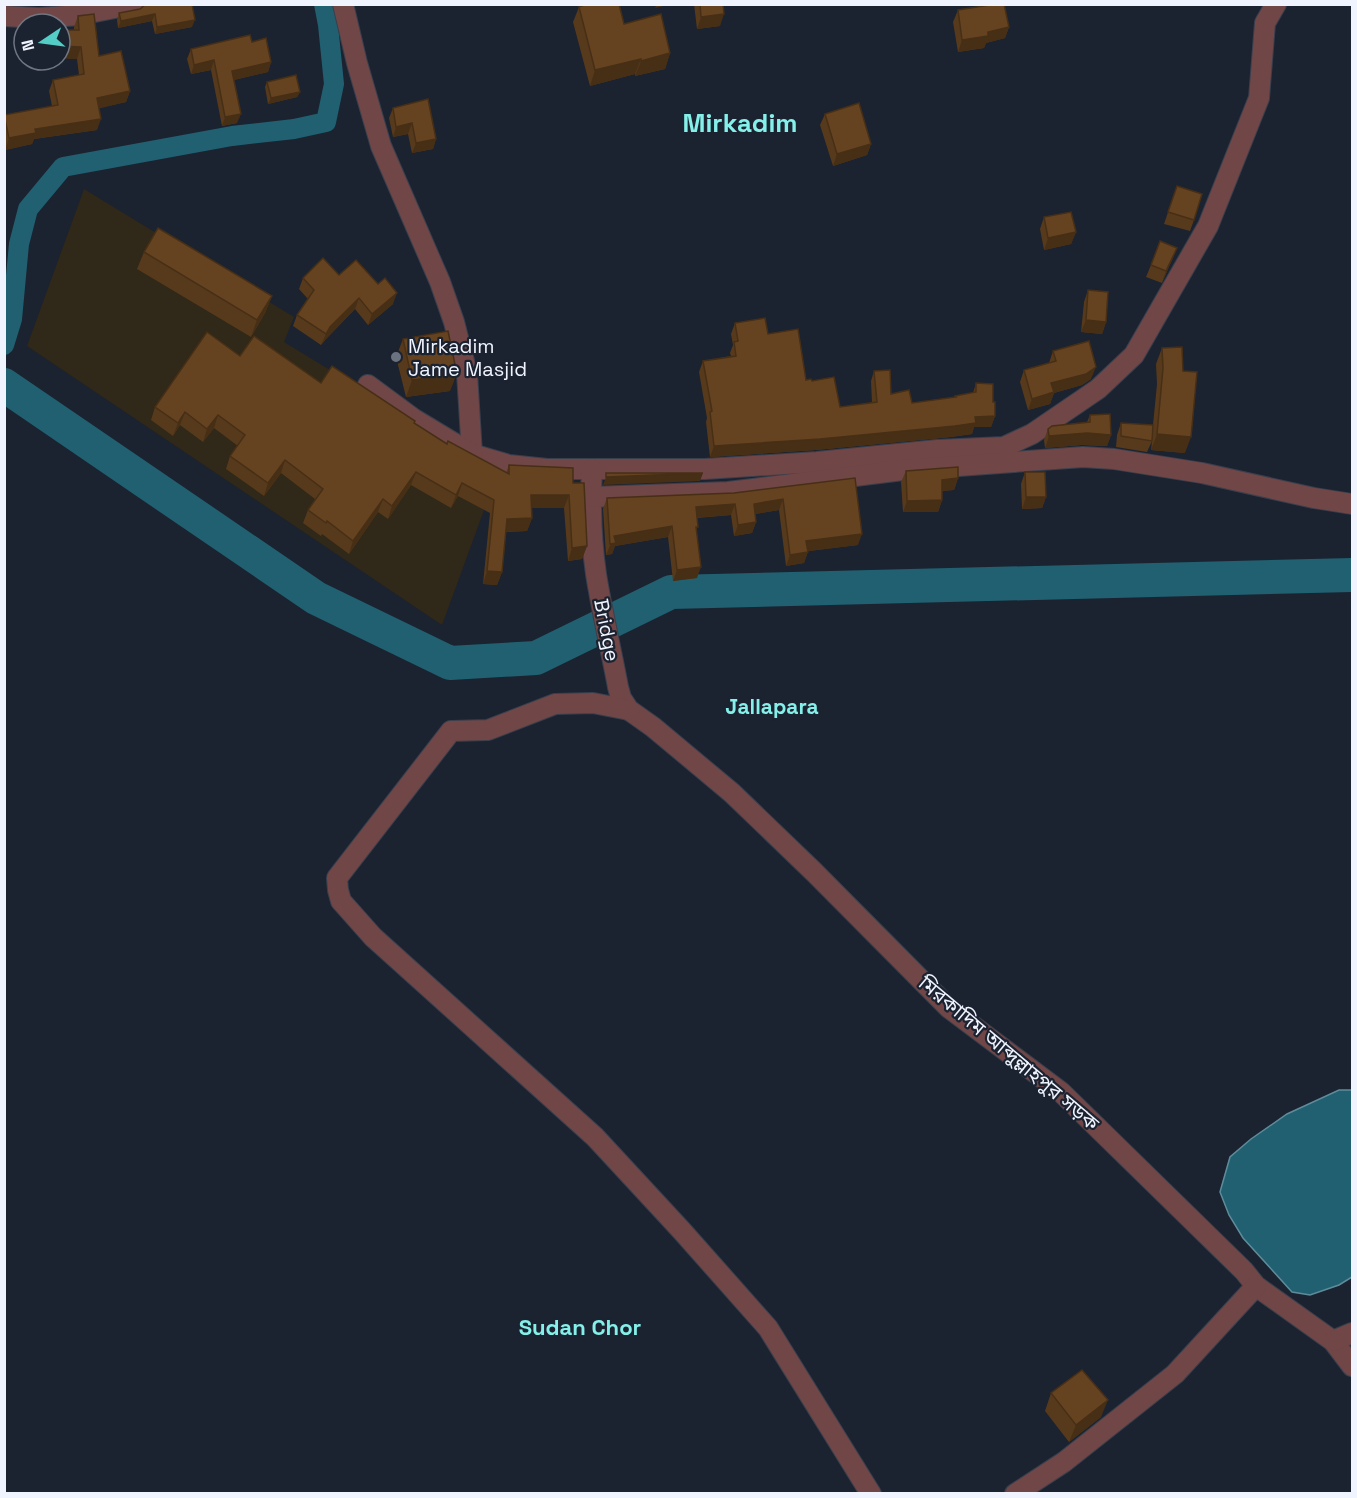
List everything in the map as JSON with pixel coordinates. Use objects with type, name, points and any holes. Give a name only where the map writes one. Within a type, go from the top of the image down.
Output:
[{"type":"street","points":[[4,16],[39,18],[79,15],[135,4]]},
{"type":"street","points":[[343,4],[381,146],[440,282],[454,322],[467,373],[472,454]]},
{"type":"street","points":[[368,385],[414,419],[472,454],[509,465],[547,469],[705,469],[817,462],[936,450],[1004,447],[1032,434],[1098,389],[1134,355],[1208,226],[1258,98],[1265,23],[1276,4]]},
{"type":"street","points":[[591,497],[728,492],[903,470],[1083,456],[1202,473],[1314,498],[1353,504]]},
{"type":"street","name":"Bridge","points":[[592,469],[592,529],[596,573],[618,687]]},
{"type":"street","name":"মিরকাদিম আব্দুল্লাহপুর সড়ক","points":[[618,687],[621,698],[629,710],[653,727],[732,793],[949,1008],[1061,1092],[1244,1271],[1256,1286],[1333,1341],[1353,1366]]},
{"type":"street","points":[[629,710],[593,703],[555,704],[488,730],[451,731],[337,878],[341,901],[373,937],[595,1137],[698,1248],[768,1328],[871,1494]]},
{"type":"street","points":[[1015,1494],[1064,1462],[1175,1374],[1256,1286]]},
{"type":"street","points":[[1333,1341],[1353,1333]]},
{"type":"shaded area","points":[[84,189],[294,317],[284,342],[498,472],[442,625],[27,346]]},
{"type":"water","points":[[1339,1090],[1352,1090],[1352,1277],[1339,1285],[1310,1295],[1292,1292],[1243,1238],[1229,1215],[1220,1192],[1230,1157],[1251,1139],[1287,1114]]},
{"type":"building","points":[[146,4],[192,4],[195,20],[157,27],[155,14],[121,21],[119,13],[140,9]]},
{"type":"building","points":[[587,4],[619,4],[624,24],[661,14],[670,53],[595,70],[579,7]]},
{"type":"building","points":[[700,4],[723,4],[724,14],[701,17]]},
{"type":"building","points":[[1004,4],[1009,27],[988,32],[988,36],[962,40],[958,10]]},
{"type":"building","points":[[94,14],[99,56],[121,51],[130,91],[97,98],[101,119],[35,129],[36,133],[9,138],[4,115],[58,105],[53,80],[84,74],[81,47],[72,47],[72,30],[79,30],[78,16]]},
{"type":"building","points":[[250,35],[252,42],[266,38],[271,62],[232,71],[241,114],[225,117],[214,60],[194,65],[191,49]]},
{"type":"building","points":[[296,75],[300,92],[271,98],[267,82]]},
{"type":"building","points":[[428,99],[436,139],[416,143],[412,123],[396,127],[393,108]]},
{"type":"building","points":[[859,103],[871,144],[837,154],[825,114]]},
{"type":"building","points":[[1177,186],[1202,194],[1194,220],[1168,212]]},
{"type":"building","points":[[1071,212],[1076,232],[1048,238],[1044,217]]},
{"type":"building","points":[[158,228],[272,296],[257,320],[144,252]]},
{"type":"building","points":[[1160,241],[1177,248],[1166,271],[1151,265]]},
{"type":"building","points":[[323,258],[339,275],[356,260],[378,284],[385,278],[397,293],[372,314],[359,298],[326,334],[297,315],[314,290],[303,278]]},
{"type":"building","points":[[1088,290],[1108,292],[1106,322],[1086,320]]},
{"type":"building","points":[[765,318],[768,334],[798,329],[806,380],[834,377],[840,407],[877,402],[874,371],[890,370],[891,394],[909,390],[912,403],[976,392],[976,383],[993,384],[995,416],[975,417],[976,423],[955,426],[714,446],[710,412],[712,411],[703,361],[736,356],[734,342],[738,341],[735,323]]},
{"type":"building","points":[[448,331],[457,374],[412,380],[403,339]]},
{"type":"building","points":[[207,332],[240,356],[254,336],[321,383],[332,366],[447,444],[448,441],[509,474],[509,465],[573,468],[573,483],[584,483],[587,546],[572,548],[569,495],[531,495],[532,518],[507,519],[502,572],[487,571],[494,500],[462,483],[456,495],[416,472],[392,506],[383,499],[353,541],[308,510],[323,489],[285,460],[268,483],[230,456],[245,435],[218,415],[207,429],[185,412],[178,423],[155,407]]},
{"type":"building","points":[[1089,341],[1096,367],[1086,374],[1051,383],[1054,392],[1032,399],[1024,370],[1056,361],[1053,351]]},
{"type":"building","points":[[1182,347],[1183,371],[1197,372],[1191,437],[1157,434],[1163,368],[1162,348]]},
{"type":"building","points":[[1110,414],[1111,435],[1087,433],[1049,436],[1048,429],[1052,426],[1090,422],[1090,415]]},
{"type":"building","points":[[1121,423],[1153,425],[1152,441],[1121,436]]},
{"type":"building","points":[[958,467],[958,478],[942,480],[942,500],[907,501],[906,471]]},
{"type":"building","points":[[1025,472],[1045,472],[1046,497],[1026,497]]},
{"type":"building","points":[[606,473],[703,473],[606,477]]},
{"type":"building","points":[[855,478],[862,534],[806,541],[808,552],[790,555],[783,499],[754,504],[756,522],[738,525],[735,504],[696,507],[701,567],[677,570],[672,526],[614,536],[616,543],[610,544],[607,498],[734,493]]},
{"type":"building","points":[[1082,1370],[1108,1400],[1076,1425],[1051,1393]]},
{"type":"waterway","points":[[4,345],[12,319],[19,244],[28,209],[63,167],[232,136],[294,129],[326,122],[334,84],[324,4]]},
{"type":"waterway","points":[[4,385],[316,598],[450,663],[536,658],[671,592],[1352,575]]},
{"type":"place","name":"Mirkadim Jame Masjid","points":[[396,357]]},
{"type":"district","name":"Mirkadim","points":[[740,123]]},
{"type":"district","name":"Jallapara","points":[[772,706]]},
{"type":"district","name":"Sudan Chor","points":[[580,1327]]}]
